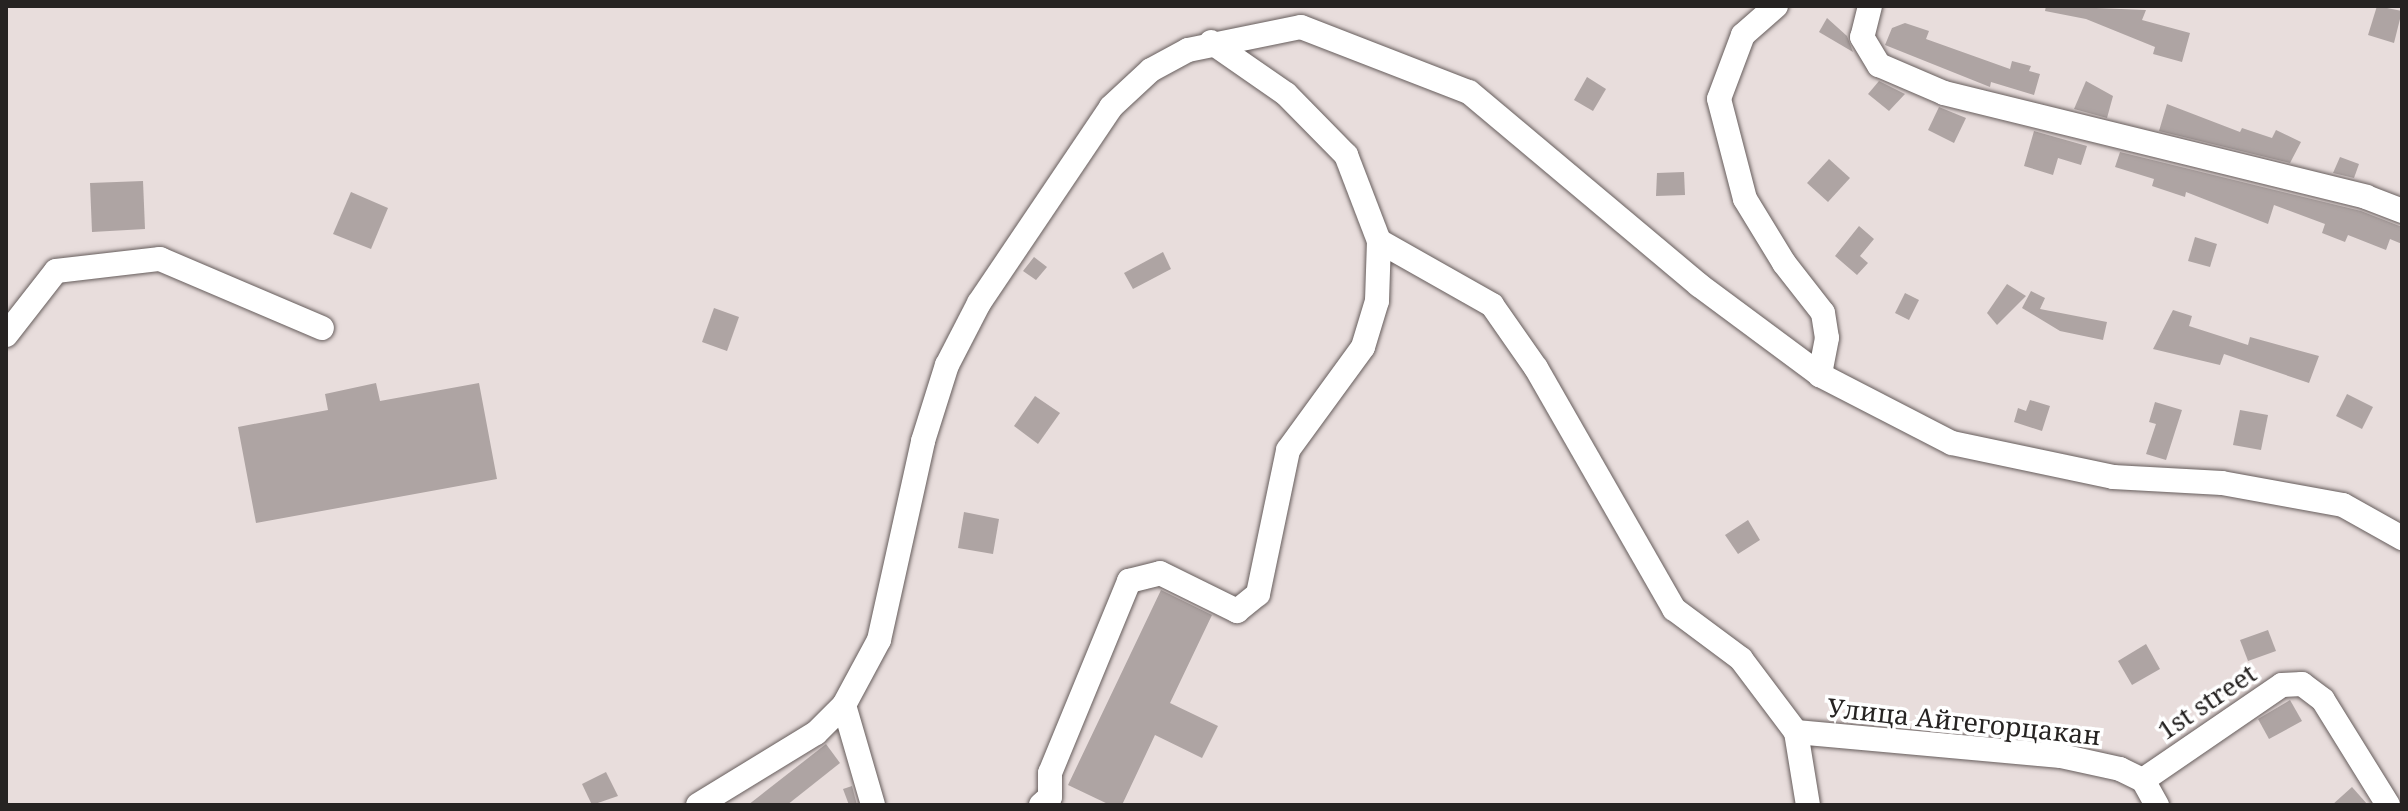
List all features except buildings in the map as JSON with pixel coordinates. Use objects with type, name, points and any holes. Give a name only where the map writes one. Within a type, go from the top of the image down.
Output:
[{"type":"street","points":[[1776,6],[1743,35],[1719,99],[1745,199],[1784,263],[1823,313],[1827,338],[1820,375]]},
{"type":"street","points":[[1870,6],[1862,37],[1879,65],[1944,93],[2366,197],[2402,211]]},
{"type":"street","points":[[698,805],[816,733],[844,705],[879,640],[923,441],[947,365],[979,303],[1111,107],[1151,70],[1211,42],[1301,27],[1469,92],[1699,285],[1820,375],[1952,443],[2113,477],[2222,483],[2343,505],[2402,538]]},
{"type":"street","points":[[1041,805],[1050,797],[1050,773],[1129,581],[1160,573],[1237,611],[1258,594],[1288,450],[1363,347],[1377,301],[1379,241],[1346,155],[1286,94],[1211,42]]},
{"type":"street","points":[[1379,241],[1492,305],[1536,368],[1674,609],[1741,659],[1796,732],[1808,805]]},
{"type":"street","points":[[6,335],[56,271],[160,259],[322,328]]},
{"type":"street","name":"1st street","points":[[2143,780],[2282,685],[2302,684],[2323,700],[2388,805]]},
{"type":"street","points":[[844,705],[873,805]]},
{"type":"street","name":"Улица Айгегорцакан","points":[[1796,732],[2061,756],[2120,769],[2143,780]]},
{"type":"street","points":[[2143,780],[2157,805]]}]
